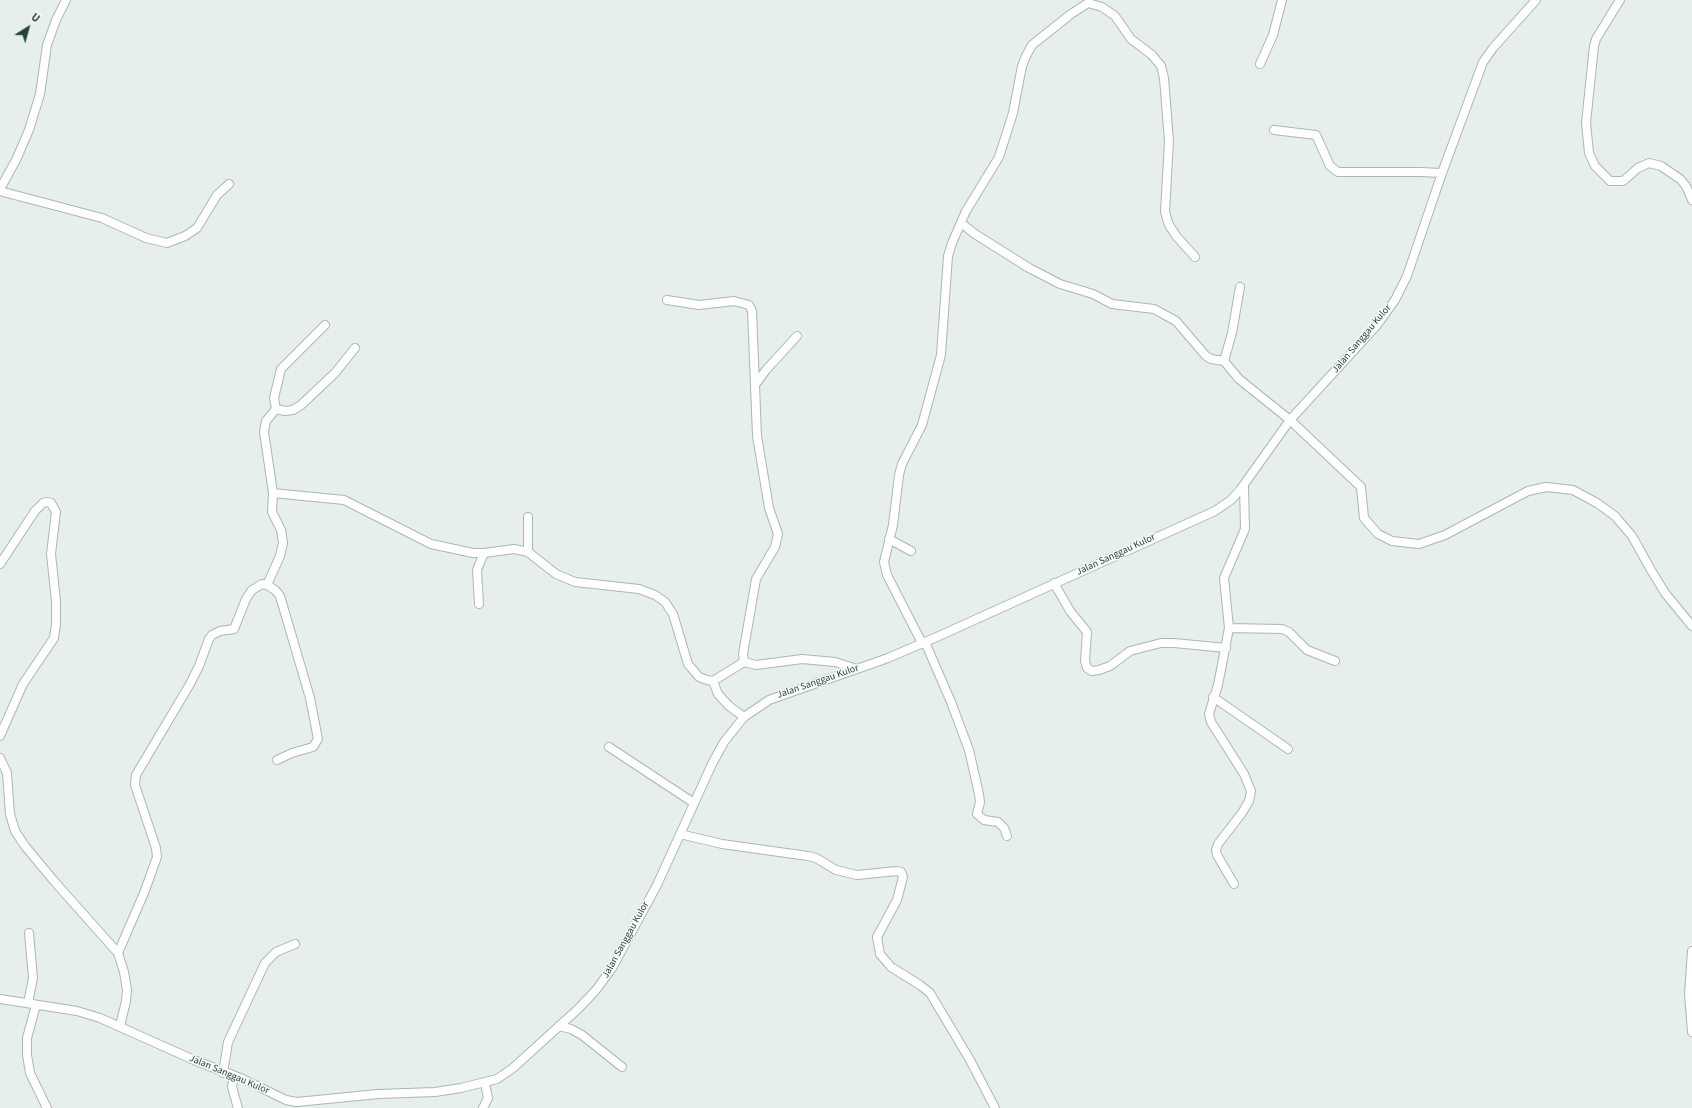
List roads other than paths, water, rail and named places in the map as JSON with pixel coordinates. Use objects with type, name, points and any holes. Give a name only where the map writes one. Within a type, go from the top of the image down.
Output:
[{"type":"street","points":[[66,0],[56,20],[47,45],[40,94],[26,137],[0,190],[102,218],[154,242],[167,243],[185,236],[197,228],[217,195],[229,184]]},
{"type":"street","points":[[1260,64],[1273,35],[1282,0]]},
{"type":"street","name":"Jalan Sanggau Kulor","points":[[0,999],[77,1011],[120,1026],[223,1073],[260,1086],[286,1100],[297,1102],[378,1094],[435,1092],[485,1083],[497,1079],[513,1068],[559,1026],[596,990],[612,968],[657,885],[724,742],[744,717],[769,700],[857,669],[923,642],[1215,511],[1231,500],[1244,485],[1290,420],[1377,325],[1395,300],[1407,276],[1442,173],[1483,62],[1493,48],[1536,0]]},
{"type":"street","points":[[1620,0],[1596,39],[1594,46],[1586,123],[1589,154],[1595,166],[1610,181],[1623,181],[1638,168],[1649,163],[1661,166],[1680,179],[1686,186],[1692,200]]},
{"type":"street","points":[[1007,836],[1004,828],[998,822],[984,820],[977,814],[980,802],[979,794],[969,750],[951,702],[923,642],[885,569],[884,562],[902,464],[922,425],[941,355],[948,256],[961,223],[999,157],[1013,113],[1022,66],[1032,45],[1071,14],[1089,2],[1102,7],[1115,16],[1131,39],[1152,55],[1160,66],[1164,78],[1169,141],[1165,212],[1169,225],[1176,237],[1196,257]]},
{"type":"street","points":[[1274,130],[1316,135],[1330,166],[1338,172],[1442,173]]},
{"type":"street","points":[[961,223],[1024,264],[1060,284],[1093,294],[1112,304],[1148,307],[1162,312],[1183,328],[1206,356],[1211,359],[1224,361]]},
{"type":"street","points":[[1240,287],[1232,333],[1224,361],[1231,372],[1290,420],[1361,487],[1364,518],[1378,534],[1392,541],[1419,544],[1435,540],[1534,489],[1559,488],[1573,490],[1615,516],[1632,536],[1650,570],[1665,593],[1692,626]]},
{"type":"street","points":[[667,300],[699,305],[734,301],[749,305],[752,311],[756,436],[766,495],[778,534],[775,547],[756,579],[743,654],[744,662]]},
{"type":"street","points":[[276,409],[274,398],[281,369],[325,325]]},
{"type":"street","points":[[755,385],[766,370],[797,336]]},
{"type":"street","points":[[276,409],[285,412],[293,410],[301,405],[335,373],[355,348]]},
{"type":"street","points":[[267,585],[280,556],[283,543],[281,530],[272,512],[272,493],[264,432],[266,421],[276,409]]},
{"type":"street","points":[[1234,884],[1217,855],[1216,850],[1218,844],[1242,813],[1249,801],[1251,791],[1237,762],[1211,722],[1209,714],[1218,685],[1229,628],[1224,578],[1245,529],[1244,485]]},
{"type":"street","points":[[272,493],[344,500],[431,544],[461,551],[484,553],[514,549],[528,552],[556,574],[575,582],[640,589],[656,595],[665,602],[673,614],[688,664],[699,677],[713,681],[744,662],[756,665],[802,659],[835,662],[857,669]]},
{"type":"street","points":[[0,564],[35,511],[43,503],[51,503],[56,512],[51,554],[56,601],[56,624],[54,638],[23,684],[0,736]]},
{"type":"street","points":[[528,517],[528,552]]},
{"type":"street","points":[[889,539],[911,551]]},
{"type":"street","points":[[479,604],[477,570],[484,553]]},
{"type":"street","points":[[1054,583],[1070,611],[1087,632],[1085,661],[1087,668],[1092,671],[1110,666],[1130,651],[1161,643],[1226,648]]},
{"type":"street","points":[[118,953],[144,893],[157,857],[156,848],[135,785],[138,769],[190,684],[199,666],[209,639],[212,635],[234,629],[246,599],[252,590],[262,584],[275,590],[280,596],[310,698],[318,739],[313,747],[292,753],[277,760]]},
{"type":"street","points":[[1229,628],[1282,629],[1289,632],[1308,650],[1335,660]]},
{"type":"street","points":[[713,681],[718,694],[725,702],[744,717]]},
{"type":"street","points":[[1214,697],[1288,749]]},
{"type":"street","points":[[608,747],[694,804]]},
{"type":"street","points":[[0,758],[6,773],[10,814],[15,831],[25,846],[50,876],[118,953],[124,972],[127,990],[120,1026]]},
{"type":"street","points":[[680,834],[722,844],[808,856],[816,858],[836,870],[857,875],[898,871],[901,872],[903,877],[897,900],[877,937],[880,954],[891,967],[930,993],[970,1060],[995,1108]]},
{"type":"street","points":[[30,933],[33,978],[27,1055],[30,1073],[47,1108]]},
{"type":"street","points":[[223,1073],[228,1042],[265,963],[276,952],[295,944]]},
{"type":"street","points":[[1692,950],[1689,994],[1692,1032]]},
{"type":"street","points":[[559,1026],[571,1029],[582,1035],[622,1067]]},
{"type":"street","points":[[234,1076],[232,1087],[238,1108]]},
{"type":"street","points":[[484,1108],[488,1098],[485,1083]]}]
